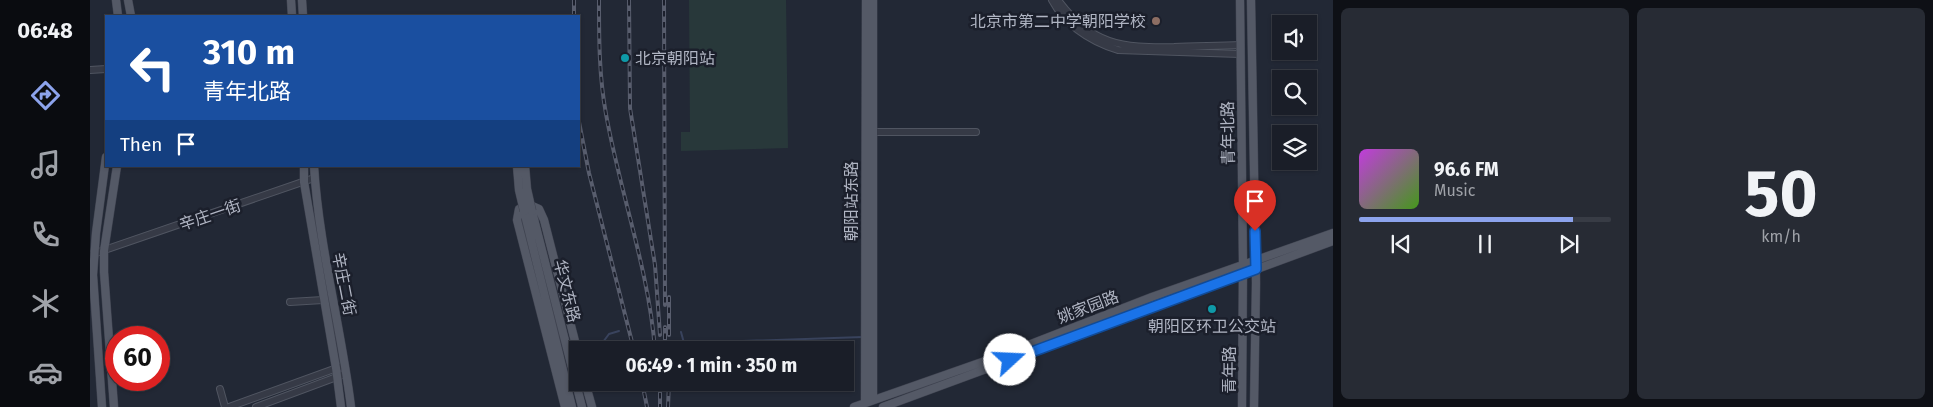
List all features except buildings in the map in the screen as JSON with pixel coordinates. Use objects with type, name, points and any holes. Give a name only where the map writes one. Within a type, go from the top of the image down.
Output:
[{"type":"main road","points":[[116,0],[118,15]]},
{"type":"main road","points":[[128,0],[130,15]]},
{"type":"main road","points":[[291,0],[292,15]]},
{"type":"main road","points":[[302,0],[303,15]]},
{"type":"main road","name":"朝阳站东路","points":[[866,0],[873,400]]},
{"type":"main road","name":"朝阳站东路","points":[[865,403],[873,0]]},
{"type":"main road","name":"青年北路","points":[[1240,0],[1243,265]]},
{"type":"main road","name":"青年北路","points":[[1251,0],[1256,265]]},
{"type":"main road","points":[[102,407],[91,253],[105,163]]},
{"type":"main road","points":[[114,407],[104,251],[117,167]]},
{"type":"main road","name":"辛庄二街","points":[[304,167],[304,182],[341,407]]},
{"type":"main road","name":"辛庄二街","points":[[314,167],[324,255],[346,369],[351,407]]},
{"type":"main road","points":[[517,167],[519,190],[528,211]]},
{"type":"main road","points":[[525,167],[528,211]]},
{"type":"main road","points":[[565,407],[517,220],[519,209],[530,205],[539,209],[544,220],[575,341]]},
{"type":"main road","name":"华文东路","points":[[528,211],[572,407]]},
{"type":"main road","name":"华文东路","points":[[528,211],[582,407]]},
{"type":"main road","points":[[1242,231],[1249,235],[1255,231]]},
{"type":"main road","name":"姚家园路","points":[[883,407],[1243,274],[1256,265],[1333,233]]},
{"type":"main road","name":"姚家园路","points":[[854,407],[1004,354],[1152,297],[1243,265],[1256,265],[1333,242]]},
{"type":"main road","name":"青年路","points":[[1242,407],[1243,265]]},
{"type":"main road","name":"青年路","points":[[1254,407],[1256,265]]},
{"type":"main road","points":[[588,391],[592,407]]},
{"type":"street","points":[[1052,0],[1063,17],[1085,36],[1102,45],[1118,50],[1240,54]]},
{"type":"street","points":[[1058,0],[1078,24],[1102,38],[1124,46],[1240,45]]},
{"type":"street","points":[[90,70],[105,69]]},
{"type":"street","points":[[869,132],[976,132]]},
{"type":"street","name":"辛庄一街","points":[[91,253],[104,251],[314,178]]},
{"type":"street","points":[[290,302],[323,300]]},
{"type":"street","points":[[229,407],[346,369]]},
{"type":"street","points":[[256,407],[336,372]]},
{"type":"street","points":[[220,388],[225,407]]},
{"type":"shaded area","points":[[689,0],[786,0],[788,148],[681,151],[681,132],[690,132]]},
{"type":"waterway","points":[[604,341],[609,334],[619,331]]},
{"type":"waterway","points":[[681,332],[684,343],[863,337]]},
{"type":"railway","points":[[574,0],[574,15]]},
{"type":"railway","points":[[599,0],[600,57],[604,100],[612,144],[641,261],[654,341]]},
{"type":"railway","points":[[629,0],[630,108],[655,265],[660,335]]},
{"type":"railway","points":[[664,0],[665,305]]},
{"type":"railway","points":[[580,127],[589,173],[632,341]]},
{"type":"railway","points":[[669,297],[669,335]]},
{"type":"railway","points":[[665,327],[665,341]]},
{"type":"railway","points":[[644,391],[647,407]]},
{"type":"railway","points":[[660,391],[660,407]]},
{"type":"railway","points":[[668,407],[669,391]]},
{"type":"place","name":"北京市第二中学朝阳学校","points":[[1156,21]]},
{"type":"place","name":"北京朝阳站","points":[[625,58]]},
{"type":"place","name":"朝阳区环卫公交站","points":[[1212,309]]},
{"type":"route","points":[[1010,360],[1256,269],[1255,231]]}]
